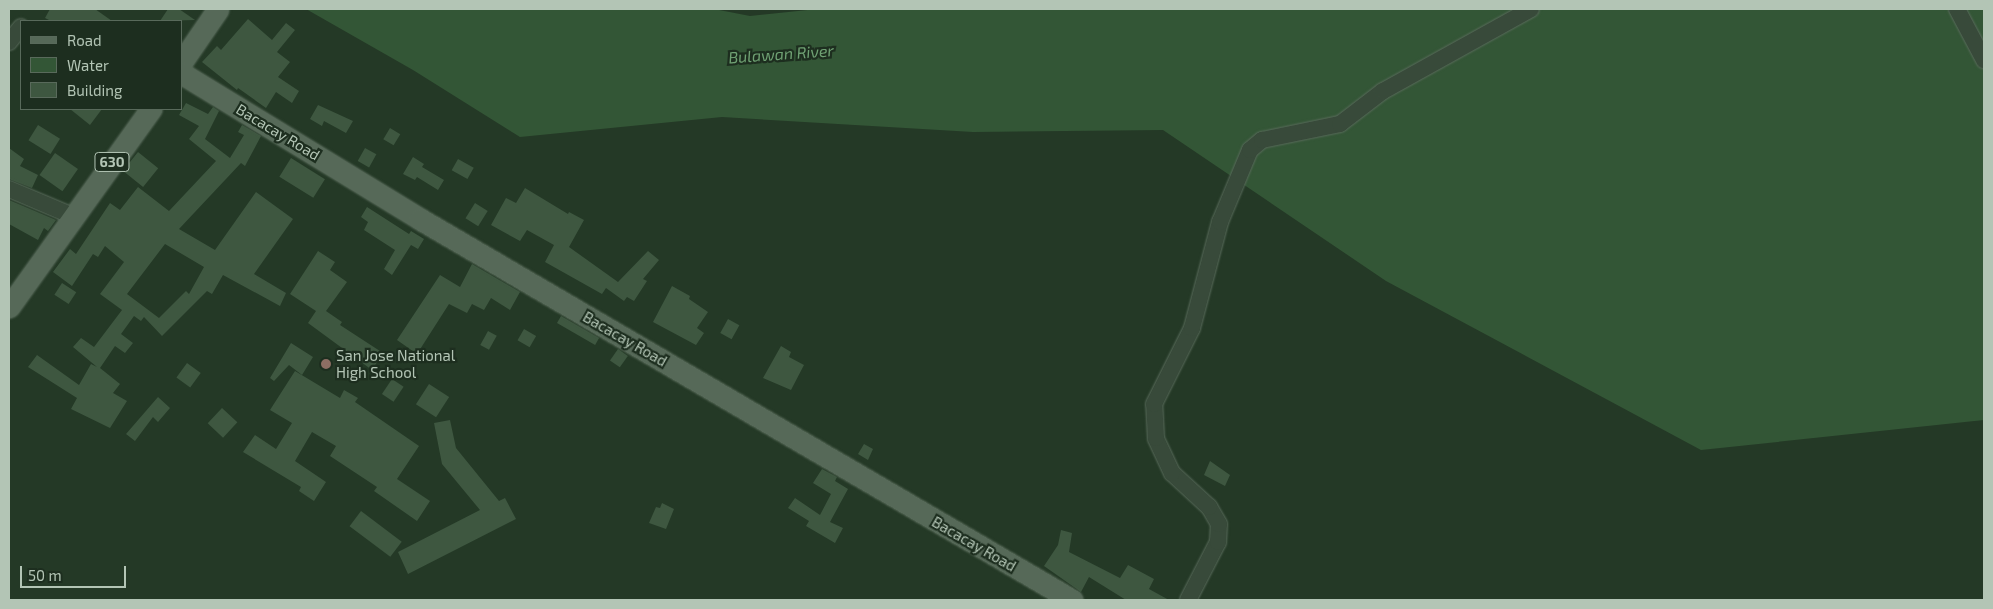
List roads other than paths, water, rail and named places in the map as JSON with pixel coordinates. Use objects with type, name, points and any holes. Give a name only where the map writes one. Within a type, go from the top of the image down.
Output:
[{"type":"main road","points":[[182,62],[218,9]]},
{"type":"main road","name":"Bacacay Road","points":[[182,74],[420,219],[1052,594],[1072,600]]},
{"type":"main road","name":"630","points":[[14,300],[150,110]]},
{"type":"street","points":[[1188,600],[1218,542],[1219,524],[1209,507],[1172,473],[1156,438],[1154,404],[1192,328],[1220,222],[1250,150],[1262,140],[1340,124],[1383,91],[1531,9]]},
{"type":"street","points":[[1957,9],[1984,60]]},
{"type":"street","points":[[9,42],[20,28]]},
{"type":"street","points":[[9,189],[73,216]]},
{"type":"water","name":"Bulawan River","points":[[306,9],[714,9],[750,16],[817,9],[1984,9],[1984,420],[1701,450],[1386,281],[1163,130],[973,132],[722,117],[520,137],[413,70]]},
{"type":"place","name":"San Jose National High School","points":[[326,364]]}]
